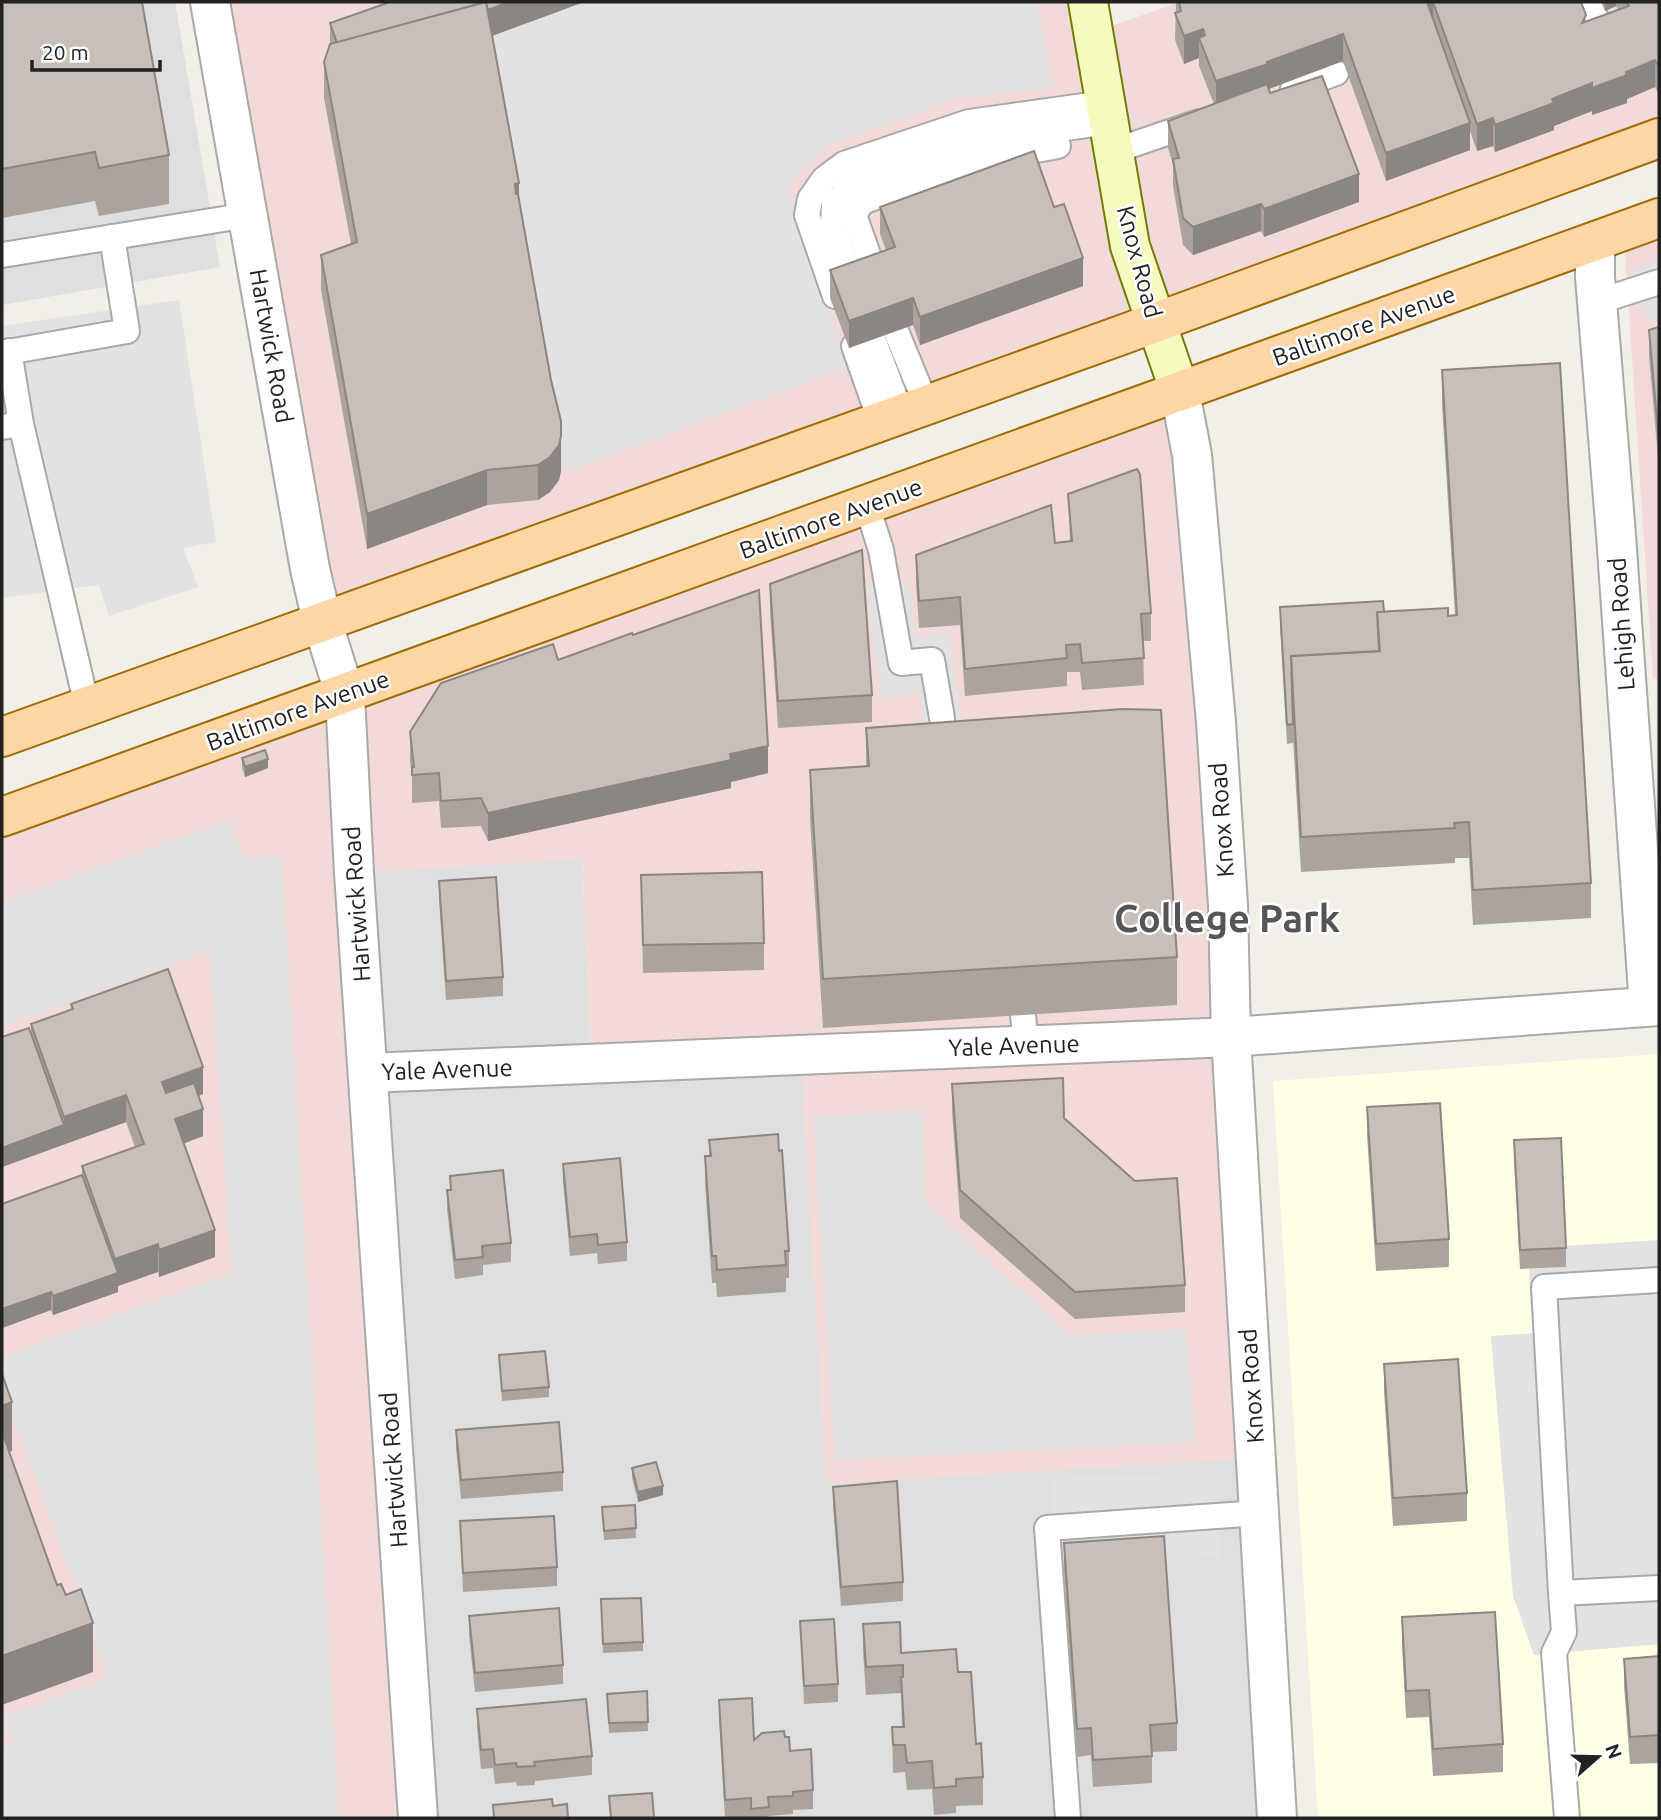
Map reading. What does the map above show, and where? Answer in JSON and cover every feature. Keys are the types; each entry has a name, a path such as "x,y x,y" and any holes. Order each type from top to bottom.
{"main road":[{"path":"2,737 1155,323 1659,138"},
{"name":"Baltimore Avenue","path":"2,817 1659,218"}],"street":[{"name":"Hartwick Road","path":"210,2 310,569 322,621 345,695 354,873 418,1818"},
{"name":"Knox Road","path":"1088,2 1130,246 1180,392 1192,455 1216,722 1228,905 1231,1037 1277,1818"},
{"name":"Lehigh Road","path":"1595,242 1597,302 1654,1006"},
{"name":"Yale Avenue","path":"368,1073 1024,1030 1231,1037 1654,1006"}],"lane":[{"path":"1589,2 1601,30"},
{"path":"1273,96 1336,74"},
{"path":"877,280 854,215 862,202 977,161 1110,129 1222,114"},
{"path":"845,292 807,215 810,199 824,178 844,164 969,122 1110,129"},
{"path":"2,255 248,215"},
{"path":"87,706 12,425 6,352 127,331 112,237"},
{"path":"1597,302 1659,282"},
{"path":"897,331 902,412"},
{"path":"864,343 902,412"},
{"path":"867,506 881,550 901,663 932,660 942,718"},
{"path":"1567,1818 1555,1653 1564,1632 1544,1287 1659,1280"},
{"path":"1068,1818 1047,1528 1259,1513"},
{"path":"1561,1593 1659,1588"}],"shaded area":[{"path":"2,2 175,2 220,267 2,305"},
{"path":"210,2 1088,2 1094,32 1180,2 1659,2 1659,138 322,621"},
{"path":"579,2 1037,2 1053,88 958,98 825,146 787,186 847,367 565,472 485,35"},
{"path":"1659,238 1659,679 1653,679 1625,251"},
{"path":"1659,260 1659,325 1642,309 1630,270"},
{"path":"179,300 216,542 183,548 198,587 109,616 99,585 2,598 2,326"},
{"path":"1180,392 1256,1458 826,1484 801,1055 592,1064 582,859 354,873 418,1818 2,1818 2,818"},
{"path":"908,581 916,637 949,633 963,732 926,737 920,693 882,698 866,587"},
{"path":"229,820 244,859 282,856 339,1818 2,1818 2,1749 14,1743 2,1717 109,1678 2,1387 2,1357 232,1273 210,950 2,1027 2,902"},
{"path":"582,858 592,1064 802,1055 1256,1458 1277,1818 418,1818 354,873"},
{"path":"1659,1054 1659,1818 1318,1818 1273,1081"},
{"path":"924,1110 925,1204 1070,1335 1186,1329 1195,1442 835,1460 813,1117"},
{"path":"1659,1240 1659,1644 1534,1655 1513,1596 1491,1336 1533,1333 1529,1269 1565,1267 1564,1246"},
{"path":"1215,1470 1221,1557 1057,1568 1051,1480"}],"building":[{"path":"2,2 142,2 169,155 99,168 95,152 2,169"},
{"path":"390,2 486,2 337,43 330,23"},
{"path":"486,2 509,2 488,10"},
{"path":"486,2 519,183 515,184 516,194 561,421 559,445 550,457 538,465 487,470 367,514 321,255 357,242 324,62 330,44"},
{"path":"1179,2 1427,2 1470,123 1386,153 1343,34 1267,62 1268,64 1216,81 1199,38 1205,35 1203,29 1184,36 1175,13 1181,11"},
{"path":"1433,2 1581,2 1586,15 1582,23 1629,6 1627,2 1659,2 1659,65 1655,60 1626,72 1627,75 1592,88 1592,83 1552,99 1554,103 1495,125 1493,118 1477,124"},
{"path":"1322,76 1359,174 1264,209 1261,204 1193,227 1183,218 1173,159 1179,158 1168,121 1267,84 1270,93"},
{"path":"1034,151 1054,207 1064,204 1083,258 920,317 913,298 849,321 830,270 895,247 880,207"},
{"path":"1659,327 1659,441 1649,330"},
{"path":"1560,363 1591,883 1473,890 1469,822 1454,823 1455,828 1301,837 1291,656 1380,651 1377,612 1448,608 1448,616 1457,615 1442,370"},
{"path":"1137,469 1140,474 1151,613 1141,614 1144,658 1082,663 1080,644 1066,645 1067,658 965,669 960,597 919,601 916,555 1051,505 1055,543 1072,541 1068,494"},
{"path":"862,550 872,695 778,701 770,584"},
{"path":"759,590 768,746 730,754 731,760 488,813 481,798 441,801 439,773 412,775 414,767 410,732 441,683 553,644 558,660"},
{"path":"1383,601 1384,612 1377,612 1379,651 1291,656 1293,724 1287,725 1280,607"},
{"path":"1123,709 1161,710 1177,957 823,979 810,770 869,766 866,728"},
{"path":"265,750 268,759 245,767 242,758"},
{"path":"762,872 764,943 643,945 641,875"},
{"path":"496,877 503,977 446,981 439,881"},
{"path":"168,969 203,1067 162,1082 166,1093 194,1083 203,1109 175,1119 215,1230 159,1250 158,1244 115,1259 82,1166 144,1144 126,1095 64,1117 31,1024 73,1009 71,1004"},
{"path":"29,1028 64,1125 2,1148 2,1037"},
{"path":"1063,1078 1064,1118 1135,1181 1177,1178 1185,1285 1075,1292 960,1190 952,1084"},
{"path":"1440,1103 1449,1239 1376,1244 1367,1107"},
{"path":"778,1134 779,1151 782,1150 789,1251 785,1251 786,1265 717,1270 716,1256 712,1256 705,1156 711,1156 709,1140"},
{"path":"1561,1138 1566,1248 1520,1250 1514,1140"},
{"path":"620,1158 627,1242 598,1245 597,1234 570,1237 563,1164"},
{"path":"503,1170 511,1243 482,1246 483,1257 455,1260 447,1190 451,1190 450,1176"},
{"path":"82,1175 118,1273 53,1296 51,1292 2,1309 2,1204"},
{"path":"545,1351 549,1387 502,1391 499,1355"},
{"path":"1458,1359 1467,1493 1393,1498 1384,1364"},
{"path":"2,1374 12,1402 2,1406"},
{"path":"559,1422 563,1472 461,1480 456,1430"},
{"path":"2,1432 57,1585 61,1584 66,1595 81,1589 93,1623 2,1656"},
{"path":"656,1462 663,1486 638,1492 632,1468"},
{"path":"897,1481 903,1582 841,1587 833,1487"},
{"path":"635,1505 636,1528 604,1531 602,1507"},
{"path":"554,1516 557,1567 463,1573 460,1521"},
{"path":"1164,1536 1177,1723 1150,1725 1152,1756 1093,1760 1091,1728 1077,1729 1064,1543"},
{"path":"641,1598 643,1642 603,1644 601,1599"},
{"path":"559,1608 563,1665 475,1673 469,1616"},
{"path":"1495,1612 1503,1744 1433,1749 1429,1690 1406,1691 1402,1617"},
{"path":"834,1619 838,1684 804,1686 800,1621"},
{"path":"900,1622 901,1653 956,1649 958,1672 971,1672 976,1744 981,1743 983,1777 956,1779 956,1786 934,1788 932,1761 907,1763 905,1745 893,1745 892,1727 904,1727 901,1677 903,1665 866,1667 863,1624"},
{"path":"1659,1656 1659,1735 1630,1737 1624,1659"},
{"path":"647,1691 648,1722 609,1723 607,1694"},
{"path":"752,1698 754,1740 762,1733 784,1731 785,1737 789,1737 790,1751 811,1749 813,1790 793,1792 793,1796 768,1797 769,1807 751,1809 751,1798 725,1800 719,1700"},
{"path":"586,1699 592,1756 534,1762 535,1766 517,1767 516,1763 495,1765 493,1749 481,1750 477,1709"},
{"path":"652,1793 654,1818 611,1818 609,1796"},
{"path":"552,1799 553,1806 567,1804 568,1818 494,1818 493,1805"}],"district":[{"name":"College Park","path":"1227,919"}]}
